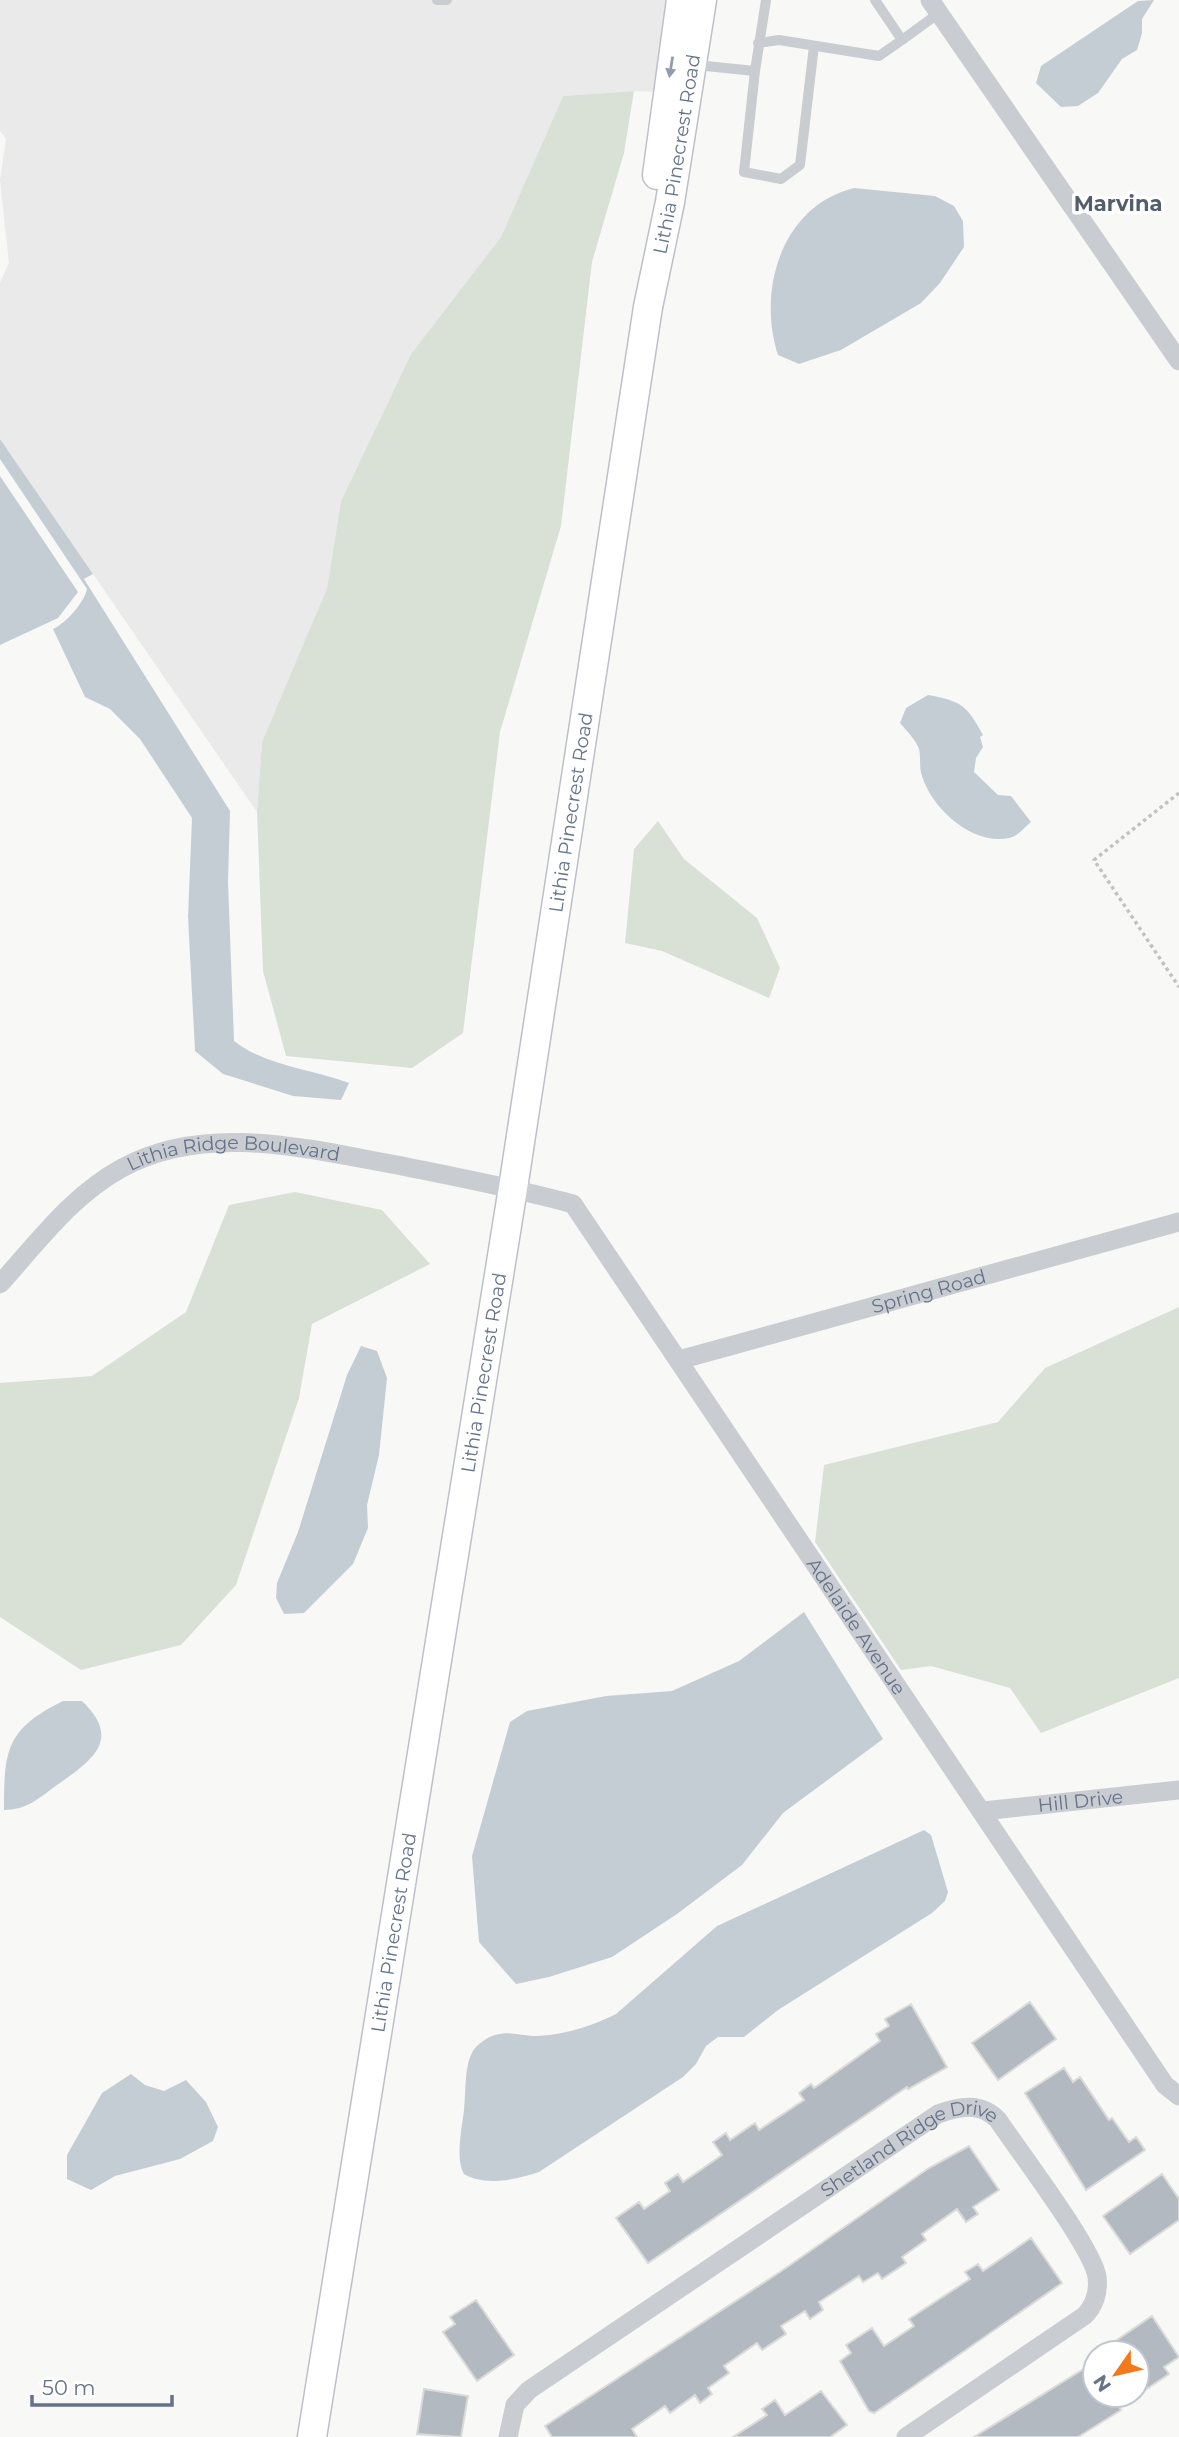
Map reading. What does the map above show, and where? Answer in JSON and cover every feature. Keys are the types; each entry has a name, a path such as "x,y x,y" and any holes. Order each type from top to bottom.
{"main road":[{"name":"Lithia Pinecrest Road","path":"648,307 662,126 681,0"},
{"name":"Lithia Pinecrest Road","path":"312,2437 513,1188 648,307 670,202 702,0"}],"street":[{"path":"934,7 1172,333 1179,360"},
{"name":"Lithia Ridge Boulevard","path":"0,1284 73,1201 123,1168 168,1150 219,1142 290,1145 513,1188"},
{"name":"Adelaide Avenue","path":"513,1188 573,1203 1165,2085 1179,2096"},
{"name":"Spring Road","path":"679,1360 1179,1222"},
{"name":"Hill Drive","path":"983,1811 1179,1790"},
{"name":"Shetland Ridge Drive","path":"508,2437 515,2404 529,2390 938,2114 961,2107 982,2108 998,2120 1086,2252 1097,2277 1095,2302 1084,2316 906,2437"}],"lane":[{"path":"437,0 447,0"},
{"path":"766,0 758,43 744,172 782,179 800,166 814,46"},
{"path":"875,0 902,40"},
{"path":"758,43 779,40 879,56 902,40 934,7"},
{"path":"692,64 755,71"}],"path":[{"path":"1179,793 1094,860 1179,987"}],"shaded area":[{"path":"0,0 671,0 657,92 563,96 501,237 411,354 341,501 327,588 262,742 257,812 0,439 0,283 9,263 0,180 6,139 0,131"},
{"path":"1154,0 1142,19 1142,33 1137,50 1122,59 1098,93 1078,106 1061,107 1036,83 1041,66 1138,1"},
{"path":"634,91 624,153 592,262 561,526 500,732 463,1033 412,1068 286,1056 263,971 257,812 262,742 327,588 341,501 411,354 501,237 563,96"},
{"path":"854,188 935,196 954,206 963,221 964,247 940,283 921,303 841,350 799,364 778,355 772,330 771,304 781,254 792,232 808,213 829,198"},
{"path":"0,439 93,574 84,579 230,811 228,882 234,1041 274,1062 349,1083 341,1100 293,1096 223,1074 195,1051 188,917 192,818 140,739 110,709 85,697 53,629 74,612 87,589 0,459"},
{"path":"0,476 78,592 58,618 0,645"},
{"path":"928,695 956,702 977,725 983,735 980,737 983,747 976,758 974,772 998,795 1011,796 1031,822 1015,836 995,839 968,831 935,801 921,773 919,749 900,723 906,708"},
{"path":"658,821 684,859 757,918 780,968 769,998 662,951 625,943 634,849"},
{"path":"295,1192 382,1210 430,1264 312,1324 299,1398 236,1585 181,1645 81,1670 0,1617 0,1383 92,1376 186,1312 229,1205"},
{"path":"1179,1307 1179,1678 1041,1733 1010,1688 931,1666 901,1670 815,1542 824,1465 998,1422 1045,1368"},
{"path":"361,1346 377,1351 387,1378 379,1455 367,1505 368,1528 353,1564 304,1613 284,1614 276,1598 277,1583 298,1532 347,1375"},
{"path":"804,1612 883,1739 783,1813 742,1865 677,1914 612,1957 549,1977 516,1984 479,1942 472,1856 510,1722 527,1711 606,1696 672,1691 739,1661"},
{"path":"63,1701 82,1701 94,1715 100,1727 98,1749 81,1767 38,1799 26,1806 4,1810 5,1772 12,1744 30,1721"},
{"path":"924,1830 931,1835 948,1892 945,1901 932,1913 778,2010 744,2037 718,2037 706,2046 696,2064 683,2077 539,2172 491,2181 464,2174 460,2151 467,2072 473,2051 483,2041 505,2033 533,2036 576,2030 616,2014 717,1926"},
{"path":"131,2074 145,2085 164,2091 186,2080 206,2102 218,2127 213,2141 180,2159 115,2176 91,2190 67,2179 67,2155 102,2093"}],"building":[{"path":"1030,2002 1056,2039 998,2080 972,2043"},
{"path":"911,2004 947,2067 908,2089 907,2087 648,2263 616,2218 639,2202 644,2209 670,2191 665,2183 678,2174 683,2182 722,2155 713,2142 726,2133 730,2140 755,2123 759,2130 804,2100 799,2093 811,2084 814,2088 880,2041 876,2034 889,2026 885,2019"},
{"path":"1064,2068 1073,2082 1080,2077 1109,2120 1112,2118 1129,2142 1136,2137 1145,2150 1086,2190 1025,2093"},
{"path":"969,2146 999,2190 973,2207 978,2214 966,2222 957,2209 922,2234 926,2240 902,2257 906,2263 882,2279 878,2273 863,2282 859,2276 819,2302 823,2310 810,2319 805,2311 781,2326 786,2334 762,2350 757,2343 724,2366 729,2373 708,2388 712,2394 700,2403 695,2395 670,2413 665,2406 632,2429 637,2437 552,2437 545,2426 780,2272 929,2168"},
{"path":"1162,2174 1179,2199 1179,2220 1130,2254 1103,2216"},
{"path":"1031,2238 1062,2283 874,2413 869,2411 840,2361 851,2353 846,2345 872,2328 884,2346 914,2326 909,2319 970,2279 965,2272 978,2264 983,2271"},
{"path":"476,2300 514,2355 477,2381 443,2332 455,2324 450,2317"},
{"path":"1152,2316 1179,2357 1164,2367 1169,2374 1151,2386 1151,2339 1118,2339"},
{"path":"1081,2371 1081,2409 1121,2410 1078,2437 974,2437"},
{"path":"424,2389 468,2396 461,2437 417,2434"},
{"path":"821,2391 847,2425 830,2437 733,2437 767,2415 762,2409 775,2400 785,2415"}],"district":[{"name":"Marvina","path":"1118,203"}]}
